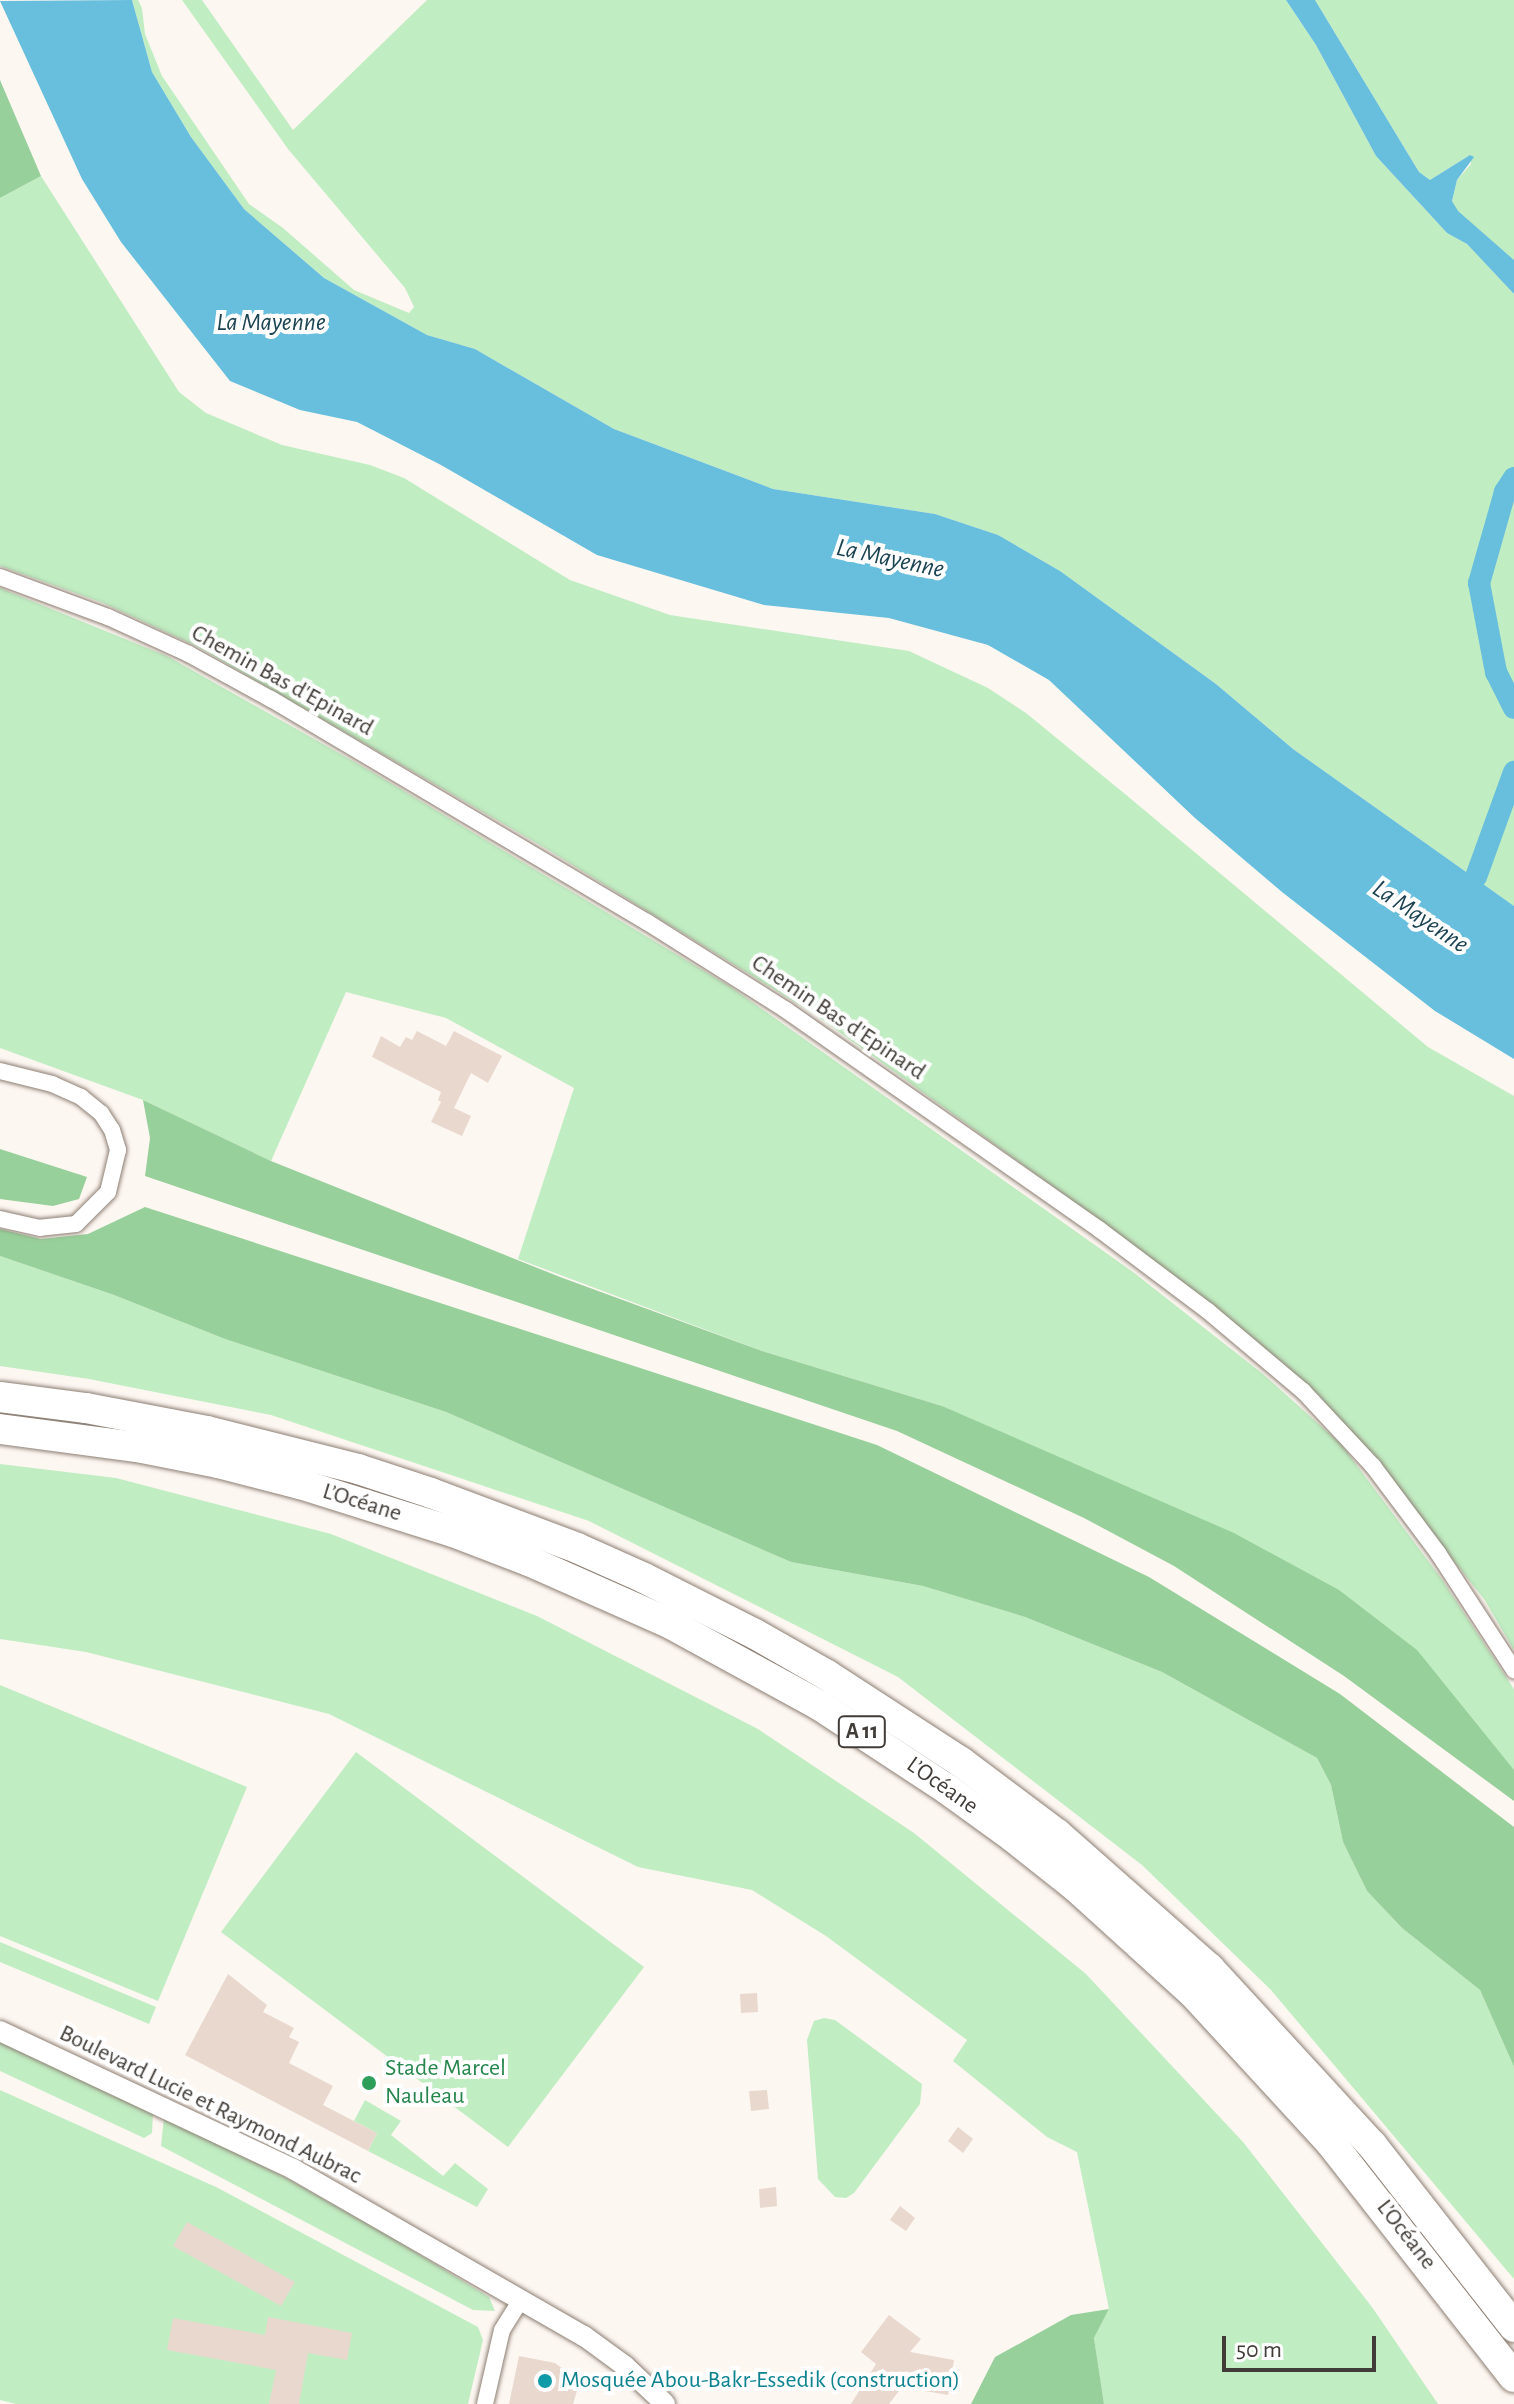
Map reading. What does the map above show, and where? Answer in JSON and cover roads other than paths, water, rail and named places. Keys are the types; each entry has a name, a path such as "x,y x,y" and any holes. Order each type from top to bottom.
{"highway":[{"name":"L’Océane","path":"0,1397 86,1408 207,1431 345,1466 431,1493 539,1533 644,1578 755,1634 827,1675 961,1762 1057,1834 1209,1968 1372,2145 1514,2327"},
{"name":"L’Océane","path":"0,1429 137,1447 218,1463 300,1484 453,1532 542,1566 671,1624 819,1705 911,1764 1013,1837 1076,1887 1193,1993 1331,2143 1514,2377"}],"street":[{"name":"Chemin Bas d'Epinard","path":"0,577 108,617 189,654 271,699 647,922 786,1010 1100,1230 1208,1311 1303,1391 1373,1466 1438,1553 1514,1670"},
{"path":"0,1071 52,1084 81,1097 101,1113 112,1130 118,1150 108,1192 76,1224 40,1228 0,1219"},
{"name":"Boulevard Lucie et Raymond Aubrac","path":"0,2031 293,2169 521,2299 625,2366 665,2404"},
{"path":"485,2404 502,2330 521,2299"}],"water":[{"name":"La Mayenne","path":"132,0 152,72 191,137 244,209 324,278 427,335 475,349 614,429 773,489 935,514 998,535 1060,571 1216,684 1293,749 1514,906 1514,1059 1435,1011 1282,892 1195,818 1049,680 988,645 889,618 764,605 597,555 441,465 357,422 300,410 230,381 121,242 82,179 0,1"},
{"path":"1286,0 1315,0 1419,172 1430,180 1470,155 1474,157 1457,180 1452,201 1458,211 1514,260 1514,294 1467,244 1447,233 1376,156 1316,45"}],"waterway":[{"path":"1514,478 1505,492 1479,583 1496,672 1514,708"},
{"path":"1476,877 1514,772"}],"place":[{"name":"Stade Marcel Nauleau","path":"369,2083"},
{"name":"Mosquée Abou-Bakr-Essedik (construction)","path":"545,2381"}]}
